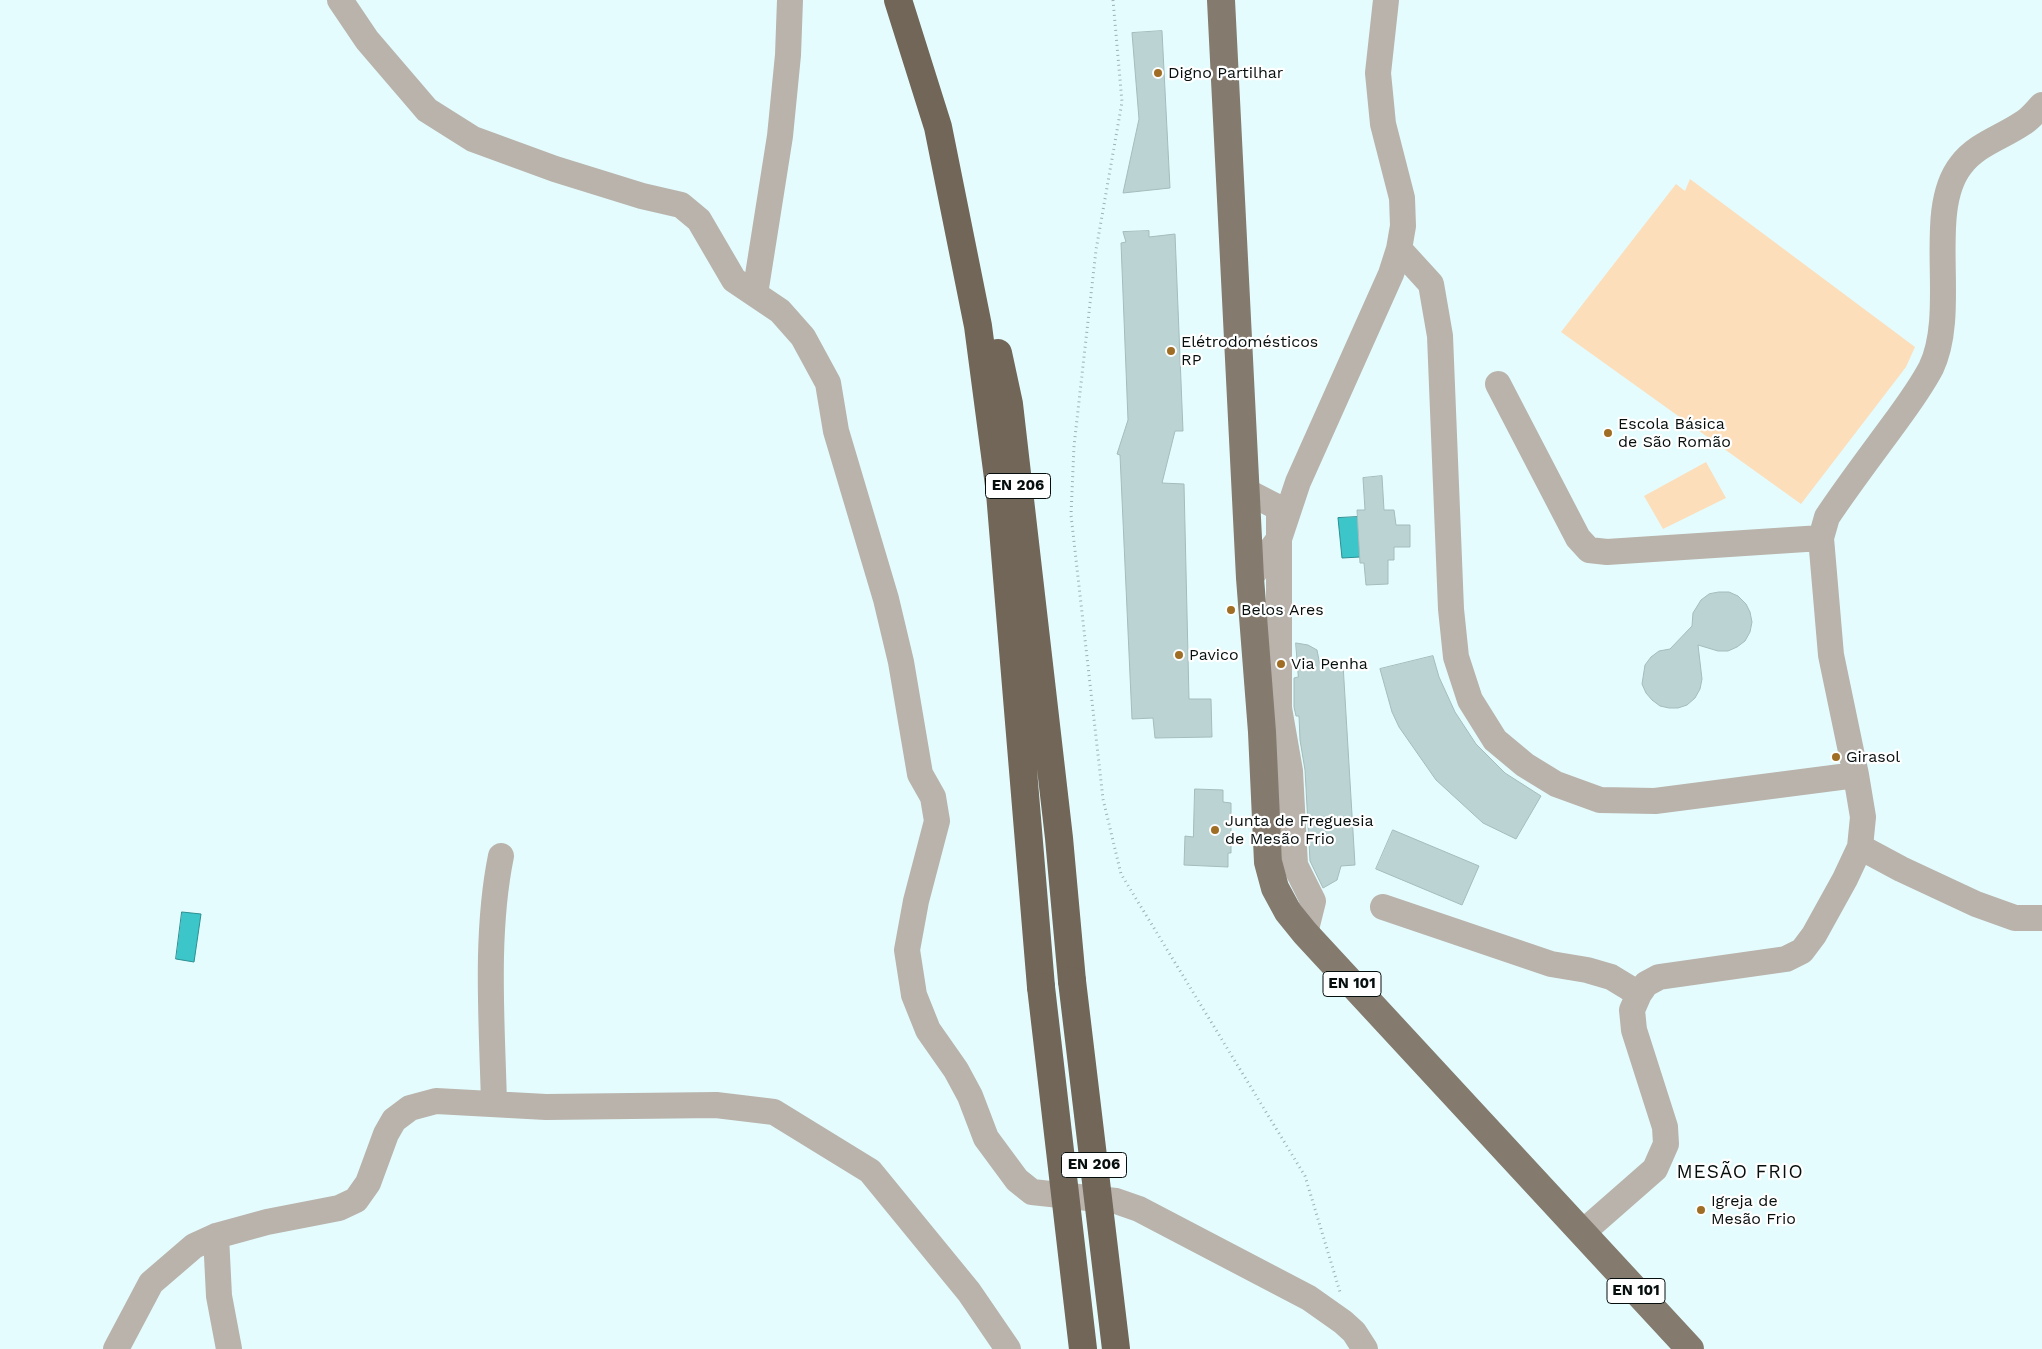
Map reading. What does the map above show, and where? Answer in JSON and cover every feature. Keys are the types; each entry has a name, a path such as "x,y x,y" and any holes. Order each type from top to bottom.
{"highway":[{"name":"EN 206","path":"898,0 938,127 978,326 1000,493 1041,987 1083,1349"},
{"name":"EN 206","path":"913,0 942,100 1009,404 1059,838 1072,982 1116,1349"}],"main road":[{"name":"EN 101","path":"1221,0 1250,578 1268,674 1268,862 1275,888 1288,912 1305,933 1690,1349"}],"street":[{"path":"340,0 367,40 427,110 473,139 555,170 642,196 681,205 699,220 734,280 780,311 803,337 828,383 836,431 888,608 901,662 920,774 933,796 937,821 916,901 908,950 914,995 928,1030 956,1070 970,1096 986,1138 1017,1180 1032,1192 1116,1201 1139,1209 1309,1298 1354,1332 1365,1349"},
{"path":"755,294 780,136 788,55 790,0"},
{"path":"1250,578 1279,539 1298,482 1391,274 1399,249 1403,226 1402,198 1383,124 1378,73 1386,0"},
{"path":"1582,1233 1655,1169 1666,1144 1664,1127 1634,1030 1632,1010 1646,984 1660,977 1786,959 1802,951 1814,935 1860,847 1863,817 1831,655 1822,538 1827,517 1906,407 1931,368 1940,338 1943,309 1944,214 1950,184 1960,166 1978,147 2024,123 2042,105"},
{"path":"1399,249 1431,284 1440,336 1450,609 1456,656 1470,700 1495,740 1525,765 1556,784 1600,800 1655,801 1856,775"},
{"path":"1498,384 1578,538 1589,550 1608,552 1822,538"},
{"path":"1248,522 1279,508 1298,482"},
{"path":"1246,491 1279,508"},
{"path":"1268,674 1279,539 1279,508"},
{"path":"1860,847 1901,869 1976,904 2015,918 2042,918"},
{"path":"494,1103 492,966 495,886 501,856"},
{"path":"1383,907 1551,964 1611,977 1639,994"},
{"path":"116,1349 151,1283 194,1246 216,1236 268,1222 339,1208 356,1200 368,1183 386,1134 394,1120 410,1108 436,1101 546,1107 716,1105 774,1112 870,1172 969,1292 1008,1349"},
{"path":"216,1236 220,1296 229,1349"}],"path":[{"path":"1113,0 1122,102 1096,250 1074,446 1071,515 1103,799 1121,874 1305,1176 1340,1294 1343,1322"}],"shaded area":[{"path":"1690,179 1915,347 1906,367 1801,504 1561,332 1676,184 1685,191"},
{"path":"1706,462 1726,498 1663,529 1644,496"}],"water":[{"path":"1358,517 1360,557 1342,558 1338,518"},
{"path":"182,912 201,914 194,962 176,959"}],"building":[{"path":"1162,31 1170,188 1123,193 1139,119 1132,33"},
{"path":"1149,231 1149,237 1175,234 1183,431 1175,431 1162,483 1184,484 1189,699 1211,699 1212,737 1155,738 1153,718 1132,719 1120,455 1117,454 1128,420 1121,243 1126,242 1123,232"},
{"path":"1382,476 1384,510 1394,510 1396,525 1410,525 1410,547 1394,547 1394,560 1388,560 1388,584 1366,585 1364,563 1360,563 1357,510 1365,510 1363,478"},
{"path":"1729,592 1738,596 1746,604 1752,622 1750,632 1745,641 1728,651 1718,651 1698,645 1702,679 1700,689 1695,698 1687,705 1678,708 1660,706 1646,693 1642,684 1645,665 1659,651 1670,649 1692,626 1693,613 1701,600 1709,594"},
{"path":"1296,643 1308,645 1317,650 1320,665 1343,664 1355,865 1341,866 1337,880 1323,888 1310,861 1305,770 1300,740 1299,716 1296,716 1294,707 1294,678 1298,677"},
{"path":"1433,656 1439,677 1455,712 1476,744 1505,773 1541,796 1516,839 1483,823 1436,780 1399,727 1392,712 1380,669"},
{"name":"Junta de Freguesia de Mesão Frio","path":"1195,789 1223,790 1223,802 1231,803 1231,853 1228,853 1228,867 1184,865 1185,836 1193,837"},
{"path":"1393,830 1479,866 1462,905 1376,869"}],"place":[{"name":"Digno Partilhar","path":"1158,73"},
{"name":"Elétrodomésticos RP","path":"1171,351"},
{"name":"Escola Básica de São Romão","path":"1608,433"},
{"name":"Belos Ares","path":"1231,610"},
{"name":"Pavico","path":"1179,655"},
{"name":"Via Penha","path":"1281,664"},
{"name":"Girasol","path":"1836,757"},
{"name":"Junta de Freguesia de Mesão Frio","path":"1215,830"},
{"name":"Igreja de Mesão Frio","path":"1701,1210"}],"district":[{"name":"MESÃO FRIO","path":"1740,1172"}]}
